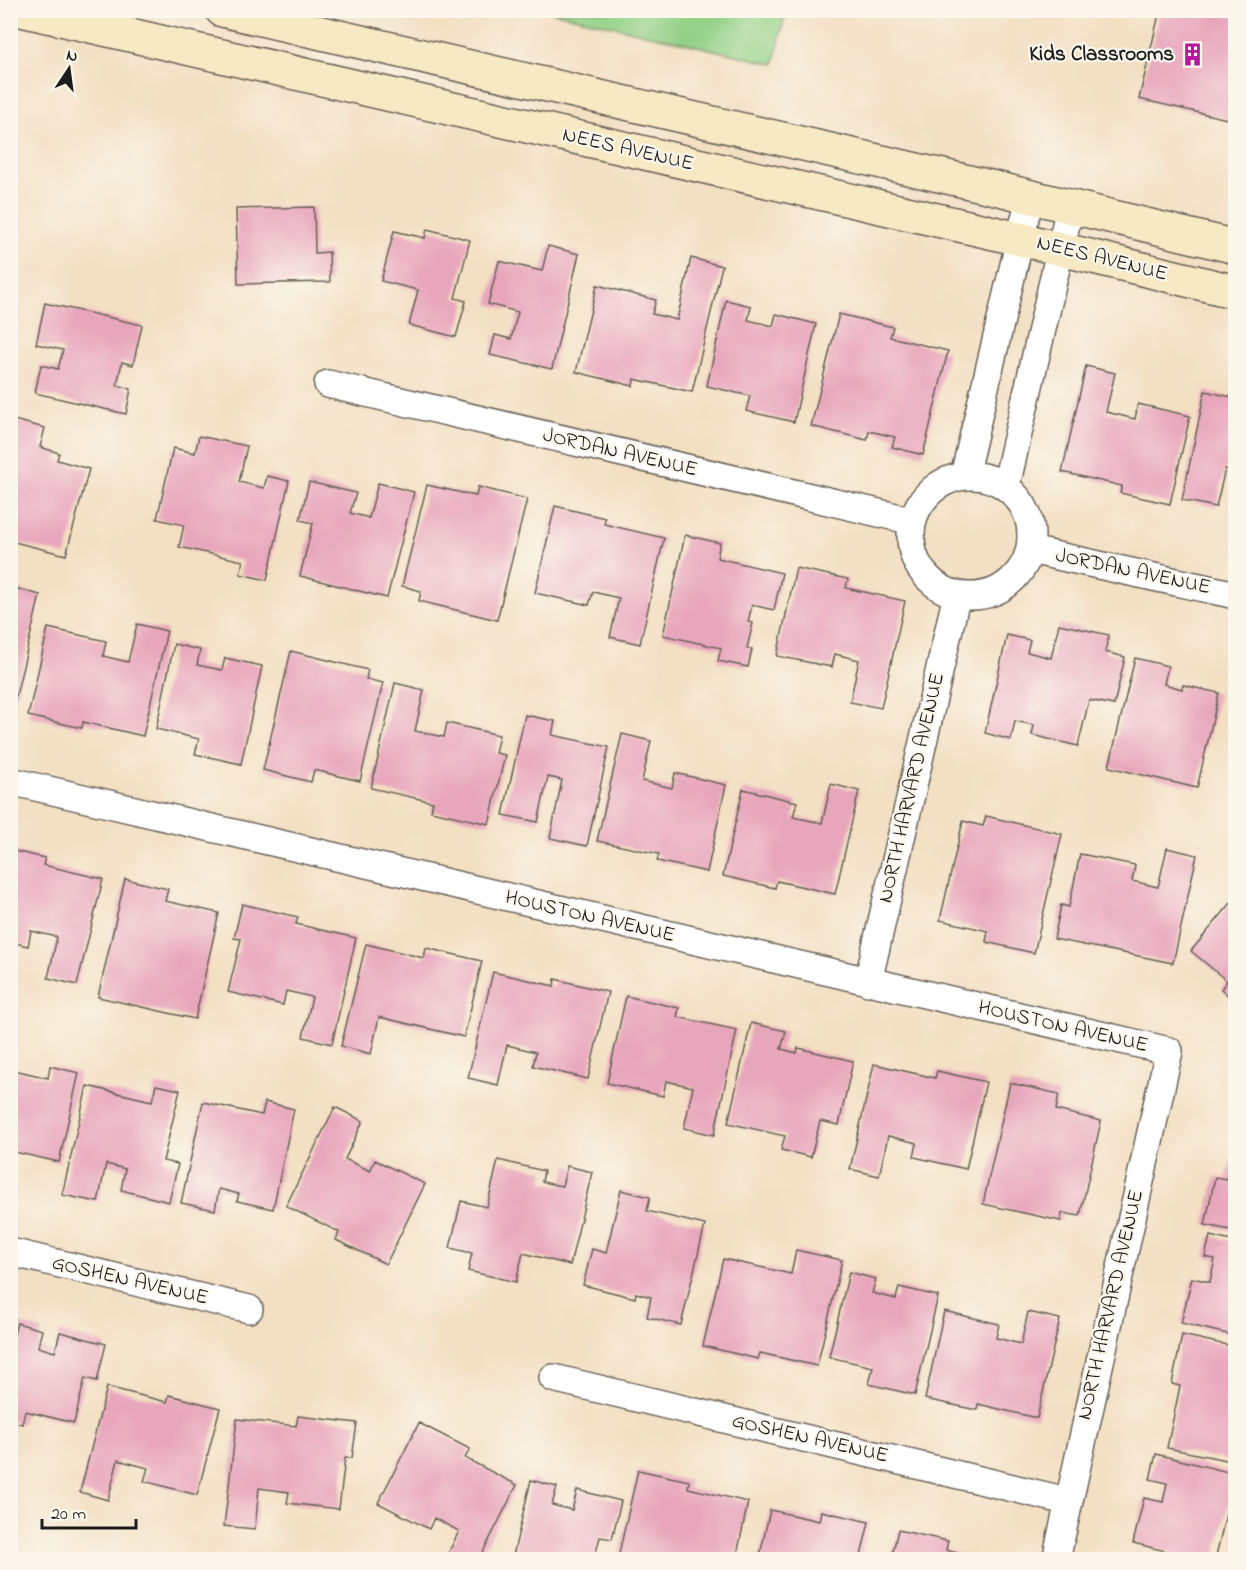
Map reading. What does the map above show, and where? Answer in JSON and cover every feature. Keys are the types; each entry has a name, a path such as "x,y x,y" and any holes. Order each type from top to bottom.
{"main road":[{"name":"NEES AVENUE","path":"21,10 1020,239 1236,292"},
{"name":"NEES AVENUE","path":"222,10 1030,197 1236,247"}],"street":[{"path":"964,476 1030,197"},
{"path":"1006,486 1070,207"},
{"name":"JORDAN AVENUE","path":"328,384 913,521"},
{"path":"964,476 993,479 1006,486 1019,498 1028,514 1032,532 1030,550 1020,571 1003,588 980,595 957,594 942,589 920,567 911,537 913,521 920,505 932,490 946,481 964,476"},
{"name":"JORDAN AVENUE","path":"1030,550 1236,594"},
{"name":"NORTH HARVARD AVENUE","path":"868,982 957,594"},
{"name":"HOUSTON AVENUE","path":"10,781 1169,1051"},
{"name":"NORTH HARVARD AVENUE","path":"1056,1560 1067,1501 1169,1051"},
{"name":"GOSHEN AVENUE","path":"10,1252 249,1309"},
{"name":"GOSHEN AVENUE","path":"553,1378 1067,1501"}],"green space":[{"path":"548,11 786,11 774,64"}],"building":[{"name":"Kids Classrooms","path":"1160,10 1236,10 1236,121 1139,99"},
{"path":"314,207 315,253 329,252 330,282 238,284 236,209"},
{"path":"427,229 470,240 455,298 466,301 456,337 409,325 418,290 381,281 394,231 425,238"},
{"path":"548,246 579,254 552,369 490,355 495,335 511,339 518,312 488,304 499,261 542,271"},
{"path":"691,258 722,266 692,392 634,379 633,386 576,372 597,285 656,300 652,314 677,320"},
{"path":"726,300 751,306 748,320 773,326 776,314 816,324 794,422 746,411 750,396 707,386"},
{"path":"45,303 142,325 133,365 122,362 117,385 131,389 126,414 35,393 41,365 58,369 63,350 36,344"},
{"path":"839,314 893,327 890,337 948,351 923,455 892,447 895,437 869,431 867,440 811,426"},
{"path":"1086,366 1115,373 1106,412 1135,419 1138,404 1190,416 1170,504 1120,493 1122,486 1062,472"},
{"path":"1205,391 1236,398 1236,471 1225,469 1216,507 1182,500"},
{"path":"10,419 45,428 40,447 59,453 57,460 89,469 66,555 10,541"},
{"path":"199,436 247,446 239,482 264,488 267,476 289,481 267,580 240,574 243,561 179,547 184,525 157,519 173,448 195,453"},
{"path":"309,482 356,493 350,513 369,518 378,483 414,492 387,598 300,576 313,523 300,520"},
{"path":"427,485 476,496 478,487 527,499 497,620 419,601 421,591 402,586"},
{"path":"555,506 605,518 604,524 664,538 640,644 610,637 619,598 593,592 589,605 535,593"},
{"path":"685,535 720,543 717,558 782,573 774,610 752,605 748,622 753,623 747,648 752,649 748,667 718,661 721,648 663,635"},
{"path":"796,568 848,579 846,588 905,601 881,708 850,702 859,660 835,654 832,667 777,656"},
{"path":"10,587 40,595 11,717 10,716"},
{"path":"137,624 167,631 143,736 83,722 82,728 28,716 48,628 106,641 103,656 128,662"},
{"path":"1059,624 1109,635 1105,652 1125,657 1114,705 1089,700 1078,746 1032,735 1034,725 1015,721 1011,740 985,733 1007,635 1030,640 1027,652 1051,658"},
{"path":"174,644 200,650 197,665 222,670 225,658 262,666 241,764 195,754 199,739 156,729"},
{"path":"291,651 368,670 366,679 383,683 360,781 314,770 311,782 263,770"},
{"path":"1135,658 1168,666 1164,684 1182,689 1183,685 1219,693 1197,788 1109,767"},
{"path":"395,683 424,690 415,731 444,737 447,723 499,735 495,753 505,755 489,824 431,811 433,802 371,788"},
{"path":"525,715 555,721 552,735 609,747 587,846 550,838 562,780 548,777 538,822 503,815"},
{"path":"622,734 651,741 642,781 672,788 675,773 726,785 707,872 657,861 659,854 597,841"},
{"path":"831,784 859,791 835,894 777,881 775,888 723,876 743,789 797,802 793,817 822,823"},
{"path":"986,816 1062,834 1034,953 986,942 988,931 940,920 963,821 983,826"},
{"path":"1167,848 1197,855 1173,963 1054,939 1061,905 1069,907 1080,854 1135,865 1132,881 1158,887"},
{"path":"10,850 45,858 43,865 103,879 77,985 48,978 57,937 31,931 28,946 10,942"},
{"path":"125,879 168,889 165,901 219,913 195,1019 98,997"},
{"path":"1236,897 1236,1002 1221,989 1227,981 1191,951"},
{"path":"242,904 298,917 296,924 356,938 332,1044 303,1037 312,997 286,991 283,1005 228,992 241,939 234,938"},
{"path":"366,944 424,958 426,948 482,961 464,1037 379,1017 371,1054 341,1046"},
{"path":"493,972 554,986 555,979 608,992 588,1079 533,1066 536,1052 507,1045 498,1085 468,1078"},
{"path":"626,996 679,1008 677,1017 737,1030 714,1135 684,1128 693,1087 666,1081 663,1096 607,1083"},
{"path":"751,1023 786,1031 781,1049 797,1053 798,1048 853,1061 839,1125 820,1121 811,1157 781,1150 785,1136 728,1123"},
{"path":"874,1064 935,1078 937,1071 986,1082 966,1169 914,1157 917,1143 888,1136 879,1176 850,1169"},
{"path":"50,1066 79,1073 59,1162 10,1151 10,1069 48,1078"},
{"path":"1010,1083 1059,1094 1056,1110 1101,1121 1080,1216 1062,1213 1061,1221 983,1204"},
{"path":"156,1085 180,1090 163,1161 178,1164 169,1202 121,1190 125,1169 106,1164 98,1202 62,1195 87,1086 152,1101"},
{"path":"203,1102 262,1115 265,1102 294,1109 273,1209 237,1201 239,1194 219,1189 215,1210 181,1203"},
{"path":"335,1107 363,1121 345,1159 370,1171 375,1160 425,1184 386,1264 336,1240 339,1232 286,1206"},
{"path":"1236,1142 1236,1231 1205,1225 1215,1177 1226,1179"},
{"path":"498,1160 544,1171 542,1182 562,1186 567,1166 592,1172 570,1265 523,1253 516,1282 468,1271 472,1253 450,1248 461,1201 487,1207"},
{"path":"621,1190 650,1197 647,1211 705,1225 681,1325 647,1317 651,1297 636,1293 635,1298 583,1285 592,1249 606,1253"},
{"path":"1210,1236 1236,1242 1236,1336 1181,1323 1192,1278 1210,1282 1215,1259 1205,1257"},
{"path":"796,1250 842,1260 817,1366 760,1353 758,1359 703,1346 723,1259 791,1274"},
{"path":"849,1272 876,1279 872,1293 896,1299 899,1287 938,1296 915,1395 869,1384 873,1367 829,1357"},
{"path":"944,1311 999,1324 996,1338 1021,1344 1028,1312 1060,1319 1037,1418 978,1404 977,1410 925,1399"},
{"path":"17,1323 42,1330 38,1347 55,1352 60,1332 106,1344 97,1381 85,1378 74,1423 25,1411 22,1424 10,1421 10,1348"},
{"path":"1182,1335 1236,1347 1236,1462 1167,1448 1180,1386 1172,1384"},
{"path":"107,1387 167,1402 169,1395 220,1408 197,1495 144,1481 148,1468 118,1460 108,1500 80,1492"},
{"path":"298,1416 357,1423 352,1458 345,1458 339,1509 287,1503 289,1492 259,1488 255,1529 224,1526 237,1419 296,1426"},
{"path":"419,1423 470,1449 465,1458 517,1485 479,1560 445,1560 459,1531 434,1518 429,1529 378,1503"},
{"path":"1156,1454 1236,1474 1236,1504 1229,1502 1215,1560 1202,1560 1133,1543 1144,1498 1163,1502 1167,1483 1150,1479"},
{"path":"638,1470 689,1481 688,1488 748,1502 736,1560 618,1558"},
{"path":"531,1480 557,1487 552,1505 572,1510 577,1490 621,1501 612,1539 600,1537 594,1560 512,1560"},
{"path":"770,1510 819,1521 821,1511 869,1522 860,1560 759,1560"},
{"path":"898,1530 948,1541 946,1550 982,1560 891,1560"}],"place":[{"name":"Kids Classrooms","path":"1192,55"}]}
